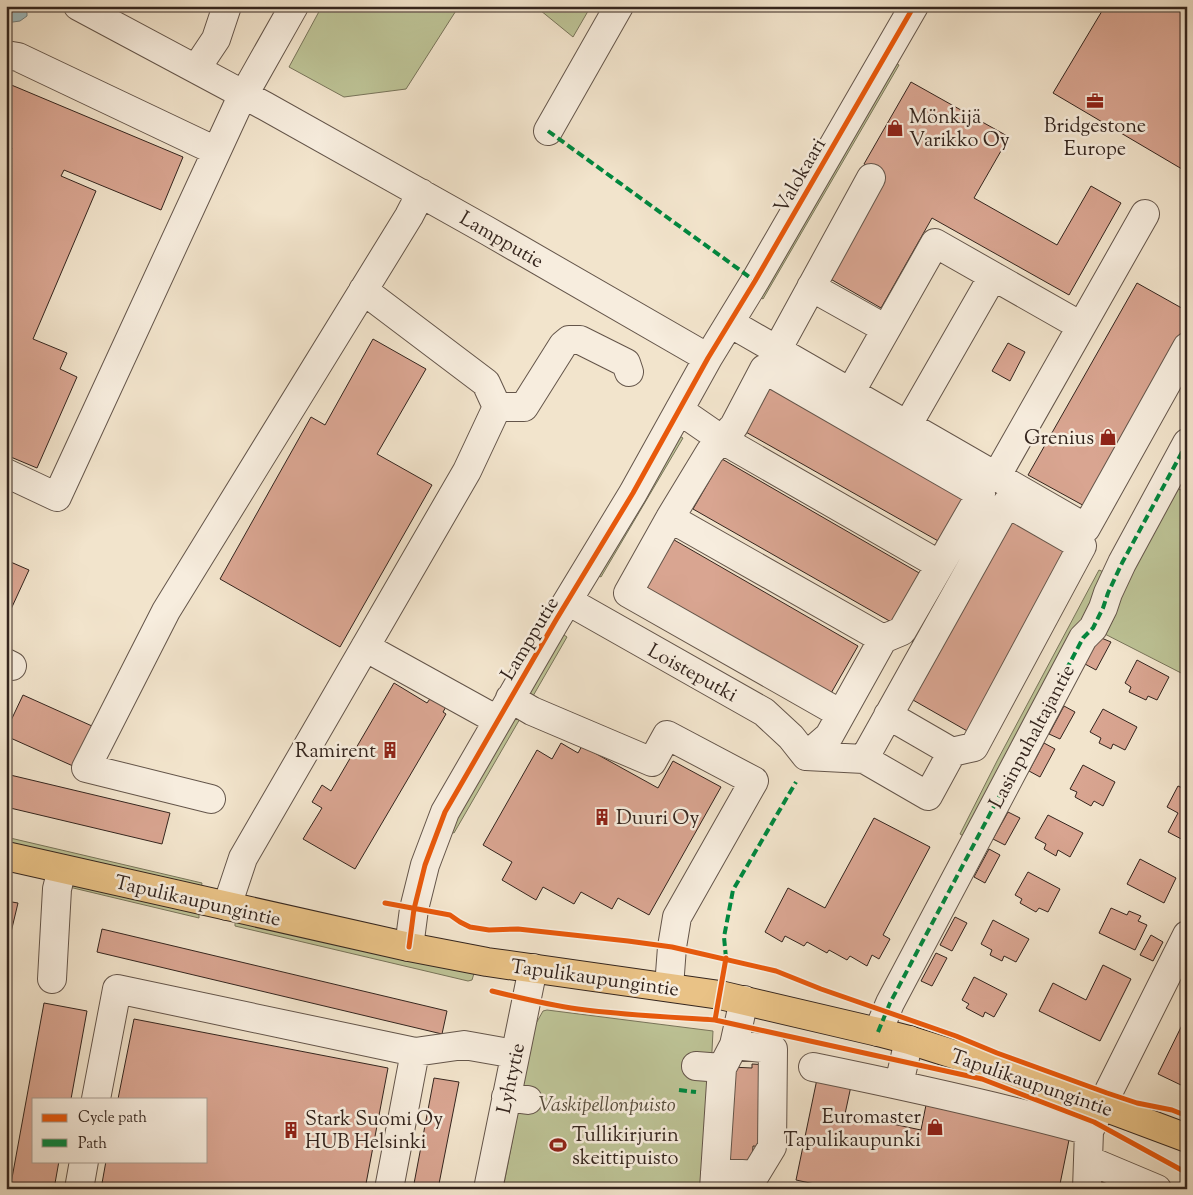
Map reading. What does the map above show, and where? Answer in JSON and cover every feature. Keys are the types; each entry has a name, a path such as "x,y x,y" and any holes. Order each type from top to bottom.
{"main road":[{"name":"Tapulikaupungintie","path":"6,856 409,947 487,962 668,987 744,1000 878,1032 1016,1074 1183,1138"}],"street":[{"name":"Lampputie","path":"78,6 243,94 421,193 708,358 634,493 504,709 445,812 423,873 414,909 409,947"},
{"path":"196,69 216,39 227,6"},
{"path":"6,473 57,497 243,94 294,6"},
{"path":"548,131 619,6"},
{"name":"Valokaari","path":"708,358 914,6"},
{"path":"6,55 18,57 216,152"},
{"path":"777,350 871,178"},
{"path":"211,799 86,768 166,611 409,216 421,193"},
{"path":"996,476 1145,214"},
{"path":"850,393 936,243 1081,326"},
{"path":"907,426 993,276"},
{"path":"811,288 886,330"},
{"path":"227,906 243,858 467,471 497,407 486,383 363,290"},
{"path":"730,323 1086,528 1187,347"},
{"path":"497,407 524,407 563,345 570,340 580,340 626,363 629,372"},
{"path":"806,756 829,736 842,714 883,639 902,631 981,494 764,370 734,426 710,452 628,593 842,714"},
{"path":"679,410 721,439 940,565"},
{"name":"Lasinpuhaltajantie","path":"878,1032 890,1003 1069,664 1083,638 1093,628 1112,560 1187,444"},
{"path":"864,759 888,715 1007,503 1082,546 974,747 952,752 888,715"},
{"path":"670,518 883,639"},
{"name":"Loisteputki","path":"568,602 764,712 790,736 806,756"},
{"path":"365,647 504,709 532,711 652,762 667,735 754,781 677,917 668,987"},
{"path":"806,756 864,759 928,796 952,752"},
{"path":"52,979 57,889 62,869"},
{"path":"1087,1189 1089,1131 1187,935"},
{"name":"Lyhtytie","path":"488,1189 517,1098 515,1054 533,968"},
{"path":"96,1098 117,989 415,1052 464,1045 515,1054"},
{"path":"718,1060 773,1049 772,1146 755,1175 709,1183 718,1060 744,1000"},
{"path":"899,1084 908,1040"},
{"path":"389,1189 415,1052"},
{"path":"813,1067 899,1084 1089,1131"},
{"path":"1088,1160 1157,1189"},
{"path":"79,1189 84,1162"}],"green space":[{"path":"322,6 459,6 406,89 344,97 289,67"},
{"path":"535,6 591,6 573,37"},
{"path":"892,61 899,65 763,299 756,295"},
{"path":"676,434 683,438 601,577 595,574"},
{"path":"1171,485 1187,493 1187,676 1097,630"},
{"path":"1099,570 1106,573 967,838 960,834"},
{"path":"561,633 567,637 533,696 527,691"},
{"path":"515,713 521,717 454,833 449,831"},
{"path":"6,837 202,883 201,889 6,844"},
{"path":"72,881 199,910 199,918 69,887"},
{"path":"235,919 475,970 472,980 468,981 235,926"},
{"name":"Vaskipellonpuisto","path":"543,1011 713,1031 705,1189 503,1189 534,1027"}],"water":[{"path":"6,6 23,8 27,16 20,21 6,23"}],"building":[{"path":"1105,6 1187,6 1187,172 1053,93"},
{"path":"911,82 1009,137 974,198 1057,245 1091,186 1121,203 1069,295 932,218 881,308 827,277 885,176 864,164"},
{"path":"9,84 183,157 161,210 64,170 61,176 96,191 33,339 67,353 60,369 77,377 37,468 6,455 6,154 9,155 12,148 6,146 6,91"},
{"path":"1137,283 1187,311 1187,334 1088,508 1028,475"},
{"path":"373,339 426,369 377,454 432,485 340,647 220,579 311,417 325,425"},
{"path":"1008,343 1025,352 1010,381 992,371"},
{"path":"771,384 967,495 940,542 744,431"},
{"path":"722,459 921,574 893,623 693,509"},
{"path":"1015,515 1072,546 969,732 913,700"},
{"path":"669,537 858,646 830,695 641,586"},
{"path":"6,560 29,570 6,620"},
{"path":"1099,637 1111,642 1096,670 1085,664"},
{"path":"1137,660 1169,677 1157,700 1148,696 1146,700 1129,692 1131,687 1125,683"},
{"name":"Ramirent","path":"394,683 427,703 432,696 447,705 443,712 446,714 355,869 303,839 322,808 312,802 322,785 331,791"},
{"path":"23,695 92,726 73,766 6,736 6,731"},
{"path":"1064,706 1075,712 1060,739 1049,734"},
{"path":"1103,709 1137,727 1125,750 1113,744 1111,749 1099,743 1101,738 1090,732"},
{"name":"Duuri Oy","path":"561,743 578,753 582,746 658,788 673,761 721,787 649,915 618,898 612,909 581,892 574,904 543,887 536,900 502,880 512,862 483,845 537,750 552,759"},
{"path":"1044,743 1055,749 1040,777 1029,771"},
{"path":"1083,765 1115,782 1103,806 1094,801 1091,806 1075,797 1077,792 1070,789"},
{"path":"6,774 170,813 162,844 6,807"},
{"path":"1178,786 1187,790 1187,842 1168,832 1178,813 1167,807"},
{"path":"1008,812 1020,818 1005,845 993,839"},
{"path":"1048,815 1083,833 1070,857 1058,850 1056,856 1044,849 1046,844 1035,838"},
{"path":"874,818 930,847 883,935 890,939 879,959 872,955 867,966 850,956 847,960 829,950 827,953 807,942 804,946 785,936 782,942 765,932 788,888 825,908"},
{"path":"989,849 1000,855 985,883 974,877"},
{"path":"1140,859 1176,878 1164,903 1127,884"},
{"path":"1028,872 1060,889 1048,912 1039,908 1036,912 1020,903 1022,899 1015,895"},
{"path":"6,901 18,903 7,949 6,949"},
{"path":"1111,908 1127,915 1129,911 1141,916 1138,921 1147,925 1135,950 1099,933"},
{"path":"955,917 967,923 952,951 940,945"},
{"path":"993,920 1029,939 1016,962 1004,956 1002,961 990,955 992,950 981,944"},
{"path":"102,929 447,1011 442,1034 97,952"},
{"path":"1151,935 1163,942 1153,961 1140,955"},
{"path":"936,953 947,958 932,986 921,981"},
{"path":"1103,965 1131,979 1100,1041 1039,1011 1053,983 1086,1000"},
{"path":"974,977 1007,994 994,1017 985,1012 983,1017 966,1008 969,1004 962,1000"},
{"path":"44,1003 87,1011 71,1098 32,1098 32,1162 59,1162 54,1189 10,1189"},
{"path":"1187,1015 1187,1078 1183,1086 1158,1074"},
{"name":"Stark Suomi Oy HUB Helsinki","path":"134,1019 388,1068 365,1189 101,1189 106,1162 208,1162 208,1098 118,1098"},
{"path":"752,1064 768,1065 766,1147 753,1146 752,1165 722,1163 731,1067 752,1068"},
{"path":"434,1078 459,1082 438,1189 413,1189"},
{"path":"817,1079 851,1086 845,1114 921,1130 926,1105 1070,1135 1059,1189 1003,1189 991,1186 991,1189 838,1189 796,1180"}],"marked path":[{"path":"548,131 755,281"},
{"path":"878,1032 890,1003 1083,638 1093,628 1122,563 1187,443"},
{"path":"726,958 724,937 733,890 796,782"},
{"path":"679,1090 696,1092"}],"cycle path":[{"path":"409,947 414,909 425,865 445,812 556,620 633,493 708,358 755,281 914,6"},
{"path":"385,903 450,915 470,927 489,930 518,929 672,947 776,971 1107,1093 1137,1103 1172,1110 1187,1116"},
{"path":"715,1020 726,958"},
{"path":"492,991 578,1009 715,1020 982,1079 1094,1122 1187,1173"}],"place":[{"name":"Bridgestone Europe","path":"1095,101"},
{"name":"Mönkijä Varikko Oy","path":"895,128"},
{"name":"Grenius","path":"1108,437"},
{"name":"Ramirent","path":"390,750"},
{"name":"Duuri Oy","path":"602,817"},
{"name":"Euromaster Tapulikaupunki","path":"935,1127"},
{"name":"Stark Suomi Oy HUB Helsinki","path":"291,1130"},
{"name":"Tullikirjurin skeittipuisto","path":"558,1145"}]}
